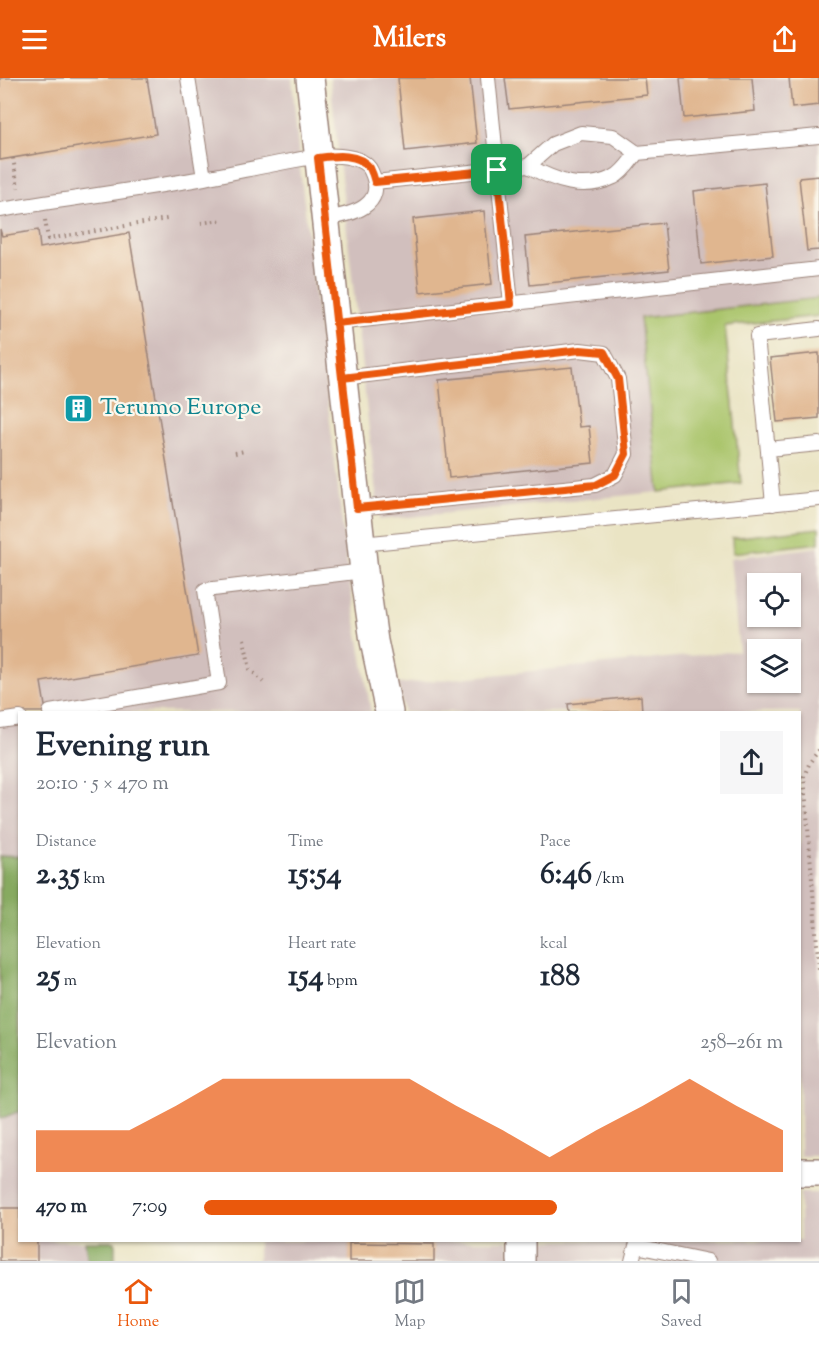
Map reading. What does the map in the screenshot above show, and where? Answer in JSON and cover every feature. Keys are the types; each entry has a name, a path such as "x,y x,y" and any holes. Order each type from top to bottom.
{"street":[{"path":"310,78 364,571 388,711"},
{"path":"801,1172 819,1172"}],"lane":[{"path":"188,78 204,178"},
{"path":"488,78 511,304"},
{"path":"375,182 528,166 553,144 581,133 613,136 637,153 819,136"},
{"path":"528,166 555,181 588,185 616,177 637,153"},
{"path":"0,210 318,158 338,156 357,158 370,168 375,182 373,197 364,208 344,216 324,219"},
{"path":"336,323 819,269"},
{"path":"773,504 757,336 819,329"},
{"path":"342,378 580,350 604,352 618,379 626,454 615,475 596,485 357,508"},
{"path":"768,449 819,444"},
{"path":"361,543 819,499"},
{"path":"56,711 219,683 205,590 364,571"},
{"path":"0,721 18,718"},
{"path":"632,1261 636,1246 708,1261"}],"path":[{"path":"12,158 18,188"},
{"path":"44,214 48,238 167,219"},
{"path":"201,223 221,220"},
{"path":"235,453 245,450"},
{"path":"244,639 250,669 263,682"},
{"path":"819,750 804,776 819,970"}],"shaded area":[{"path":"0,78 292,78 299,160 348,573 371,711 18,711 18,1242 85,1242 88,1261 0,1261"},
{"path":"330,78 819,78 819,298 641,318 659,492 379,520"},
{"path":"819,547 819,1156 801,1156 801,711 404,711 398,684 739,651 730,558"},
{"path":"801,1193 819,1193 819,1261 521,1261 521,1242 801,1242"},
{"path":"258,1242 510,1242 510,1261 258,1261"}],"green space":[{"path":"819,298 819,316 725,326 741,483 659,492 640,318"},
{"path":"819,528 819,543 733,553 732,538"},
{"path":"0,856 18,857 18,1112 0,1119"},
{"path":"85,1242 115,1242 115,1261 88,1261"}],"building":[{"path":"0,78 147,78 156,134 0,160"},
{"path":"398,78 470,78 477,143 405,151"},
{"path":"505,78 645,78 647,95 509,109"},
{"path":"680,78 752,78 755,111 684,118"},
{"path":"789,78 819,78 819,105 792,108"},
{"path":"819,176 819,250 807,251 799,178"},
{"path":"765,183 773,256 701,264 694,191"},
{"path":"484,211 492,284 420,292 413,219"},
{"path":"664,223 669,270 530,285 525,237"},
{"name":"Terumo Europe","path":"0,229 2,236 38,230 40,248 129,233 198,656 41,682 46,711 18,711 0,720"},
{"path":"819,353 819,418 777,422 770,358"},
{"path":"572,367 579,427 589,426 593,463 449,478 439,380"},
{"path":"641,696 642,711 569,711 568,704"},
{"path":"0,1208 18,1208 18,1242 37,1242 37,1261 0,1261"},
{"path":"349,1243 434,1244 434,1261 349,1261"}],"place":[{"name":"Terumo Europe","path":"79,408"}],"route":[{"path":"497,170 375,182 370,168 357,158 338,156 318,158 330,271 350,443 357,508 596,485 615,475 626,454 618,379 604,352 580,350 363,375 342,378 336,323 511,304 497,170"}]}
